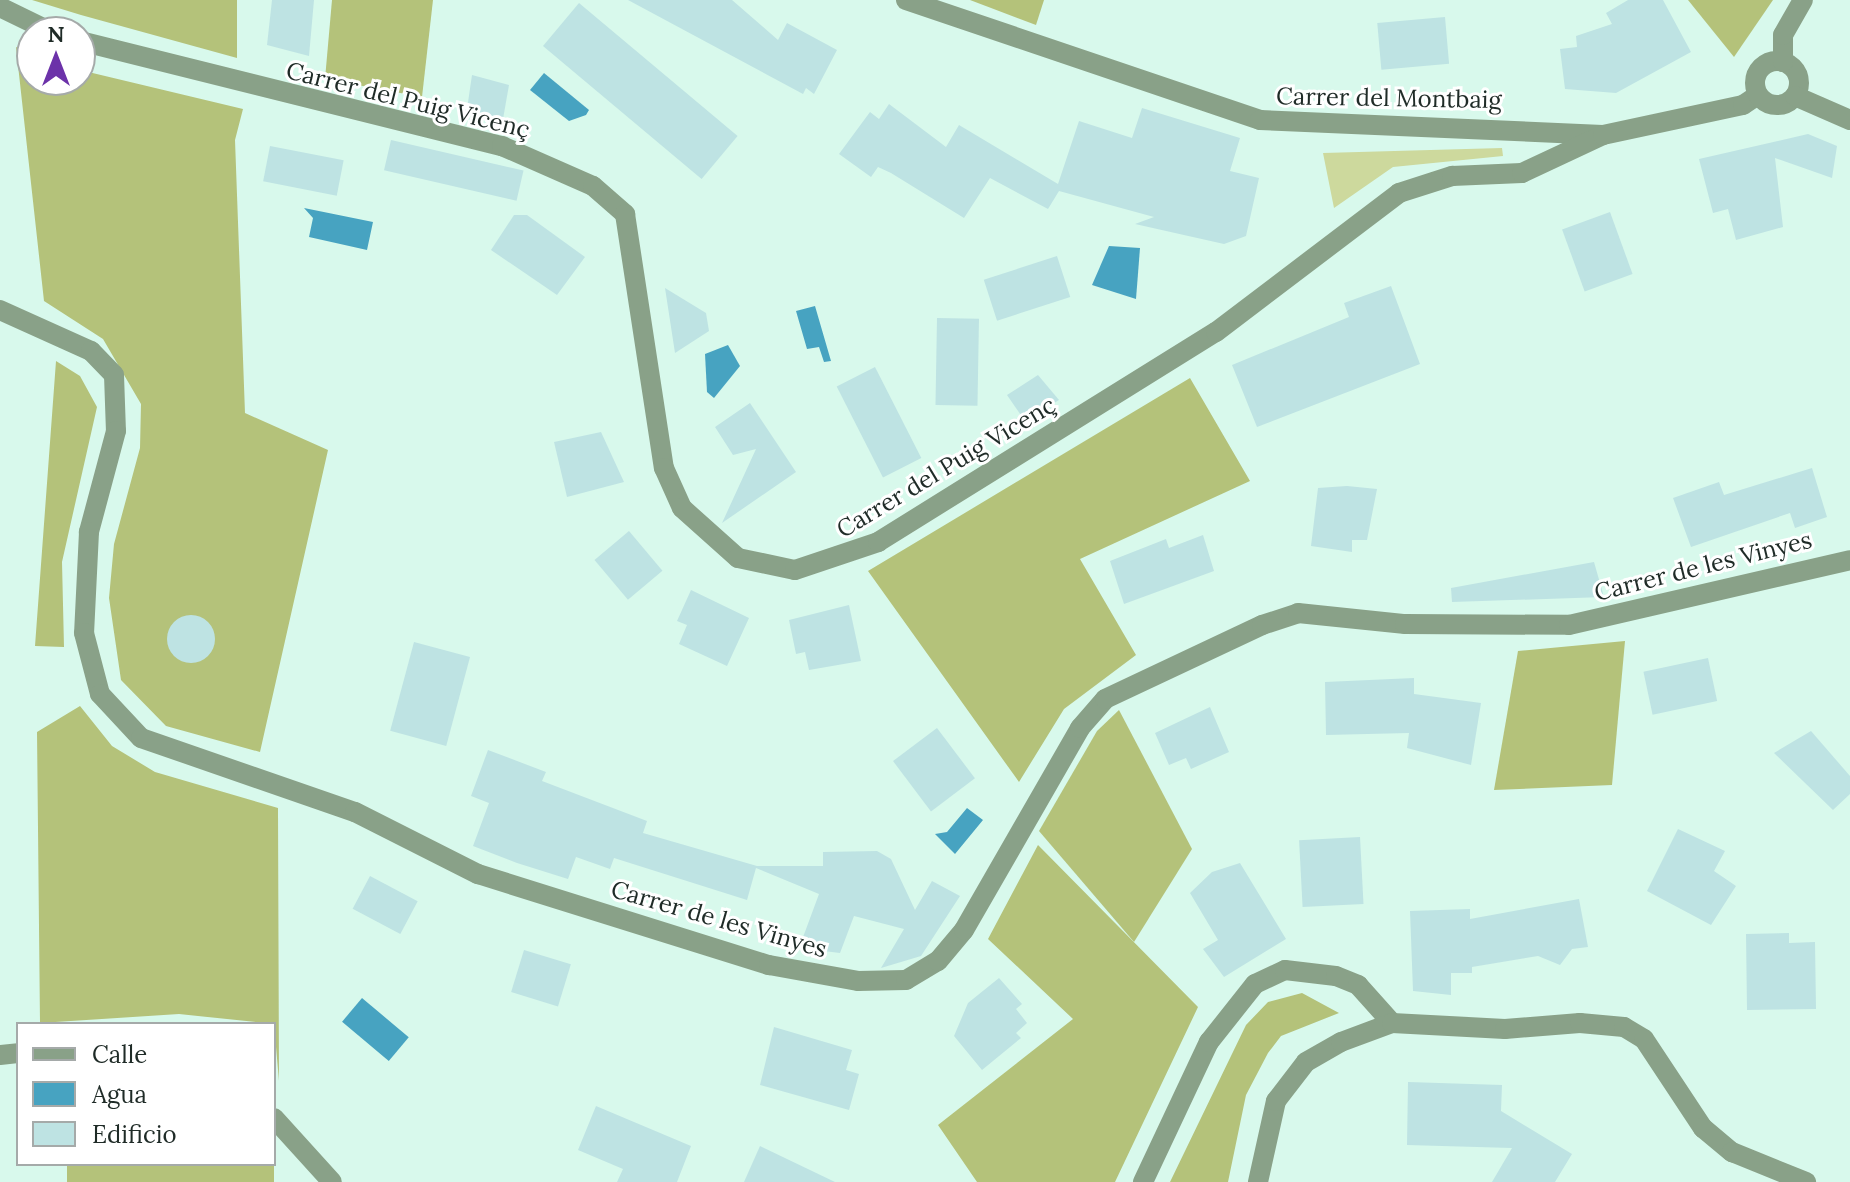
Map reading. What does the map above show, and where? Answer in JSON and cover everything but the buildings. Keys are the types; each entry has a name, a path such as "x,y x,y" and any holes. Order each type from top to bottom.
{"street":[{"name":"Carrer del Montbaig","path":"906,0 1260,120 1603,135"},
{"path":"1795,96 1799,80 1783,62 1783,35 1803,0"},
{"path":"0,7 18,16"},
{"name":"Carrer del Puig Vicenç","path":"96,45 502,146 593,186 628,225 664,468 682,508 738,558 795,570 878,542 1216,332 1399,193 1452,176 1536,169 1603,135 1743,105 1758,95"},
{"path":"1783,62 1762,67 1758,95 1776,105 1795,96 1850,120"},
{"name":"Carrer de les Vinyes","path":"0,310 91,351 114,375 116,431 89,532 84,633 100,694 141,738 176,756 355,812 478,874 769,965 858,981 906,980 938,961 964,930 1080,728 1105,699 1262,625 1298,613 1405,624 1569,625 1850,560"},
{"path":"1143,1182 1209,1042 1255,984 1285,970 1336,976 1358,985 1392,1023"},
{"path":"1258,1182 1276,1101 1290,1078 1341,1042 1392,1023 1624,1027 1653,1050 1703,1128 1732,1152 1806,1182"},
{"path":"276,1120 332,1182"}],"green space":[{"path":"32,0 237,0 237,58 96,19 96,16 81,15"},
{"path":"332,0 433,0 422,97 325,79"},
{"path":"970,0 1044,0 1036,25"},
{"path":"1688,0 1773,0 1734,57"},
{"path":"96,74 243,109 235,140 245,413 328,450 260,752 166,726 121,680 109,598 114,544 140,448 141,404 103,339 44,301 21,96 96,96"},
{"path":"1502,148 1503,156 1393,167 1334,208 1323,153"},
{"path":"56,361 80,376 97,407 62,562 64,647 35,646"},
{"path":"1190,378 1250,481 1080,559 1136,655 1064,709 1019,782 868,571"},
{"path":"1625,641 1612,785 1494,790 1518,651"},
{"path":"80,706 112,746 155,772 278,808 279,1081 276,1022 179,1014 40,1022 37,732"},
{"path":"1119,710 1192,849 1134,942 1039,831 1097,731"},
{"path":"1038,845 1198,1007 1115,1182 977,1182 938,1125 1073,1019 988,939"},
{"path":"1302,993 1339,1013 1281,1036 1268,1053 1246,1095 1228,1182 1170,1182 1246,1025 1268,1002"},
{"path":"67,1166 274,1166 274,1182 67,1182"}],"water":[{"path":"544,73 589,110 586,115 569,121 530,90"},
{"path":"304,208 373,222 367,250 309,237 313,218"},
{"path":"1109,246 1140,248 1136,299 1092,285"},
{"path":"815,306 831,361 824,362 819,347 807,349 796,311"},
{"path":"728,345 740,366 714,398 707,392 705,354"},
{"path":"967,808 983,820 955,854 935,834 947,832"},
{"path":"362,998 409,1037 389,1061 342,1022"}]}
